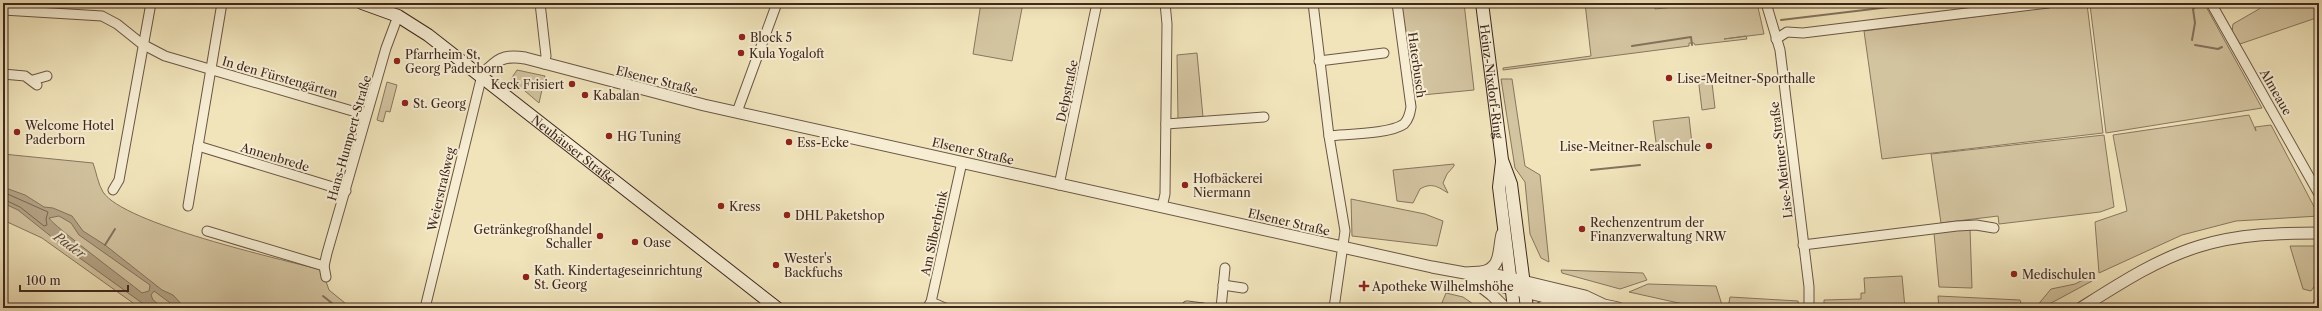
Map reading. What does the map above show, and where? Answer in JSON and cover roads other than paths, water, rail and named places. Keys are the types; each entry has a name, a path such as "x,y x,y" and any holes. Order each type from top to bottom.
{"main road":[{"name":"Neuhäuser Straße","path":"362,3 398,16 428,35 482,75 521,108 778,308"},
{"name":"Heinz-Nixdorf-Ring","path":"1482,3 1502,160 1511,184 1527,308"},
{"name":"Heinz-Nixdorf-Ring","path":"1502,160 1499,187 1514,308"}],"street":[{"path":"113,190 119,180 142,44 151,3"},
{"name":"In den Fürstengärten","path":"188,206 222,3"},
{"path":"540,3 546,56 544,64"},
{"path":"736,112 777,3"},
{"name":"Delpstraße","path":"1059,185 1097,3"},
{"path":"1162,207 1165,194 1167,24 1165,3"},
{"path":"1313,3 1329,136 1337,192 1340,197 1345,231 1334,308"},
{"name":"Haterbusch","path":"1329,136 1395,128 1406,122 1410,114 1397,3"},
{"name":"Lise-Meitner-Straße","path":"1766,3 1779,38 1809,287 1809,308"},
{"path":"1779,38 1798,37 1803,33 2048,3"},
{"name":"Almeaue","path":"2211,3 2319,194"},
{"path":"3,10 102,16 117,24 142,44 165,56 210,70"},
{"name":"Hans-Humpert-Straße","path":"326,276 324,266 366,115 390,35 398,16"},
{"path":"1319,61 1384,53"},
{"name":"Elsener Straße","path":"482,75 495,62 512,56 736,112 1468,276 1511,283"},
{"name":"In den Fürstengärten","path":"210,70 366,115"},
{"path":"3,74 25,76 35,83 47,76"},
{"name":"Weierstraßweg","path":"425,308 482,75"},
{"path":"1166,124 1264,117"},
{"name":"Annenbrede","path":"198,146 346,191"},
{"name":"Am Silberbrink","path":"929,305 962,162"},
{"path":"1803,245 1956,226 1976,225 1994,228"},
{"path":"1482,272 1490,269 1499,258 1504,228"},
{"path":"207,231 324,266"},
{"path":"2081,308 2147,268 2200,246 2254,236 2319,232"},
{"path":"1221,308 1225,268"},
{"name":"Elsener Straße","path":"1468,276 1482,272 1524,287"},
{"path":"1468,276 1492,294 1505,308"},
{"path":"1223,285 1243,288"},
{"path":"1524,287 1558,300 1581,304 1604,304"},
{"path":"1524,287 1585,296 1618,308"},
{"name":"Lise-Meitner-Straße","path":"1809,287 1816,308"},
{"path":"1541,308 1558,300"},
{"path":"929,305 945,308"},
{"path":"1187,306 1203,308"}],"water":[{"name":"Pader","path":"3,187 25,195 44,207 53,208 72,216 83,231 105,245 162,290 173,295 185,308 177,308 154,291 151,295 153,300 163,308 149,308 63,246 18,210 3,203","holes":["59,216 71,223 79,235 150,285 149,291 142,293 53,223 49,218"]}],"waterway":[{"path":"1781,20 1923,3"},
{"path":"2192,40 2195,23 2193,9 2197,5"},
{"path":"1632,46 1691,37 1692,45"},
{"path":"2195,45 2218,49 2222,47"},
{"path":"1591,170 1640,165"},
{"path":"105,245 115,229"},
{"path":"323,296 338,308"}],"place":[{"name":"Block 5","path":"742,37"},
{"name":"Kula Yogaloft","path":"741,53"},
{"name":"Pfarrheim St, Georg Paderborn","path":"397,61"},
{"name":"Lise-Meitner-Sporthalle","path":"1669,78"},
{"name":"Keck Frisiert","path":"572,84"},
{"name":"Kabalan","path":"585,95"},
{"name":"St. Georg","path":"405,103"},
{"name":"Welcome Hotel Paderborn","path":"17,132"},
{"name":"HG Tuning","path":"609,136"},
{"name":"Ess-Ecke","path":"789,142"},
{"name":"Lise-Meitner-Realschule","path":"1709,146"},
{"name":"Hofbäckerei Niermann","path":"1185,185"},
{"name":"Kress","path":"721,206"},
{"name":"DHL Paketshop","path":"787,215"},
{"name":"Rechenzentrum der Finanzverwaltung NRW","path":"1582,229"},
{"name":"Getränkegroßhandel Schaller","path":"600,236"},
{"name":"Oase","path":"635,242"},
{"name":"Wester's Backfuchs","path":"776,265"},
{"name":"Medischulen","path":"2014,274"},
{"name":"Kath. Kindertageseinrichtung St. Georg","path":"526,277"},
{"name":"Apotheke Wilhelmshöhe","path":"1364,286"}]}
